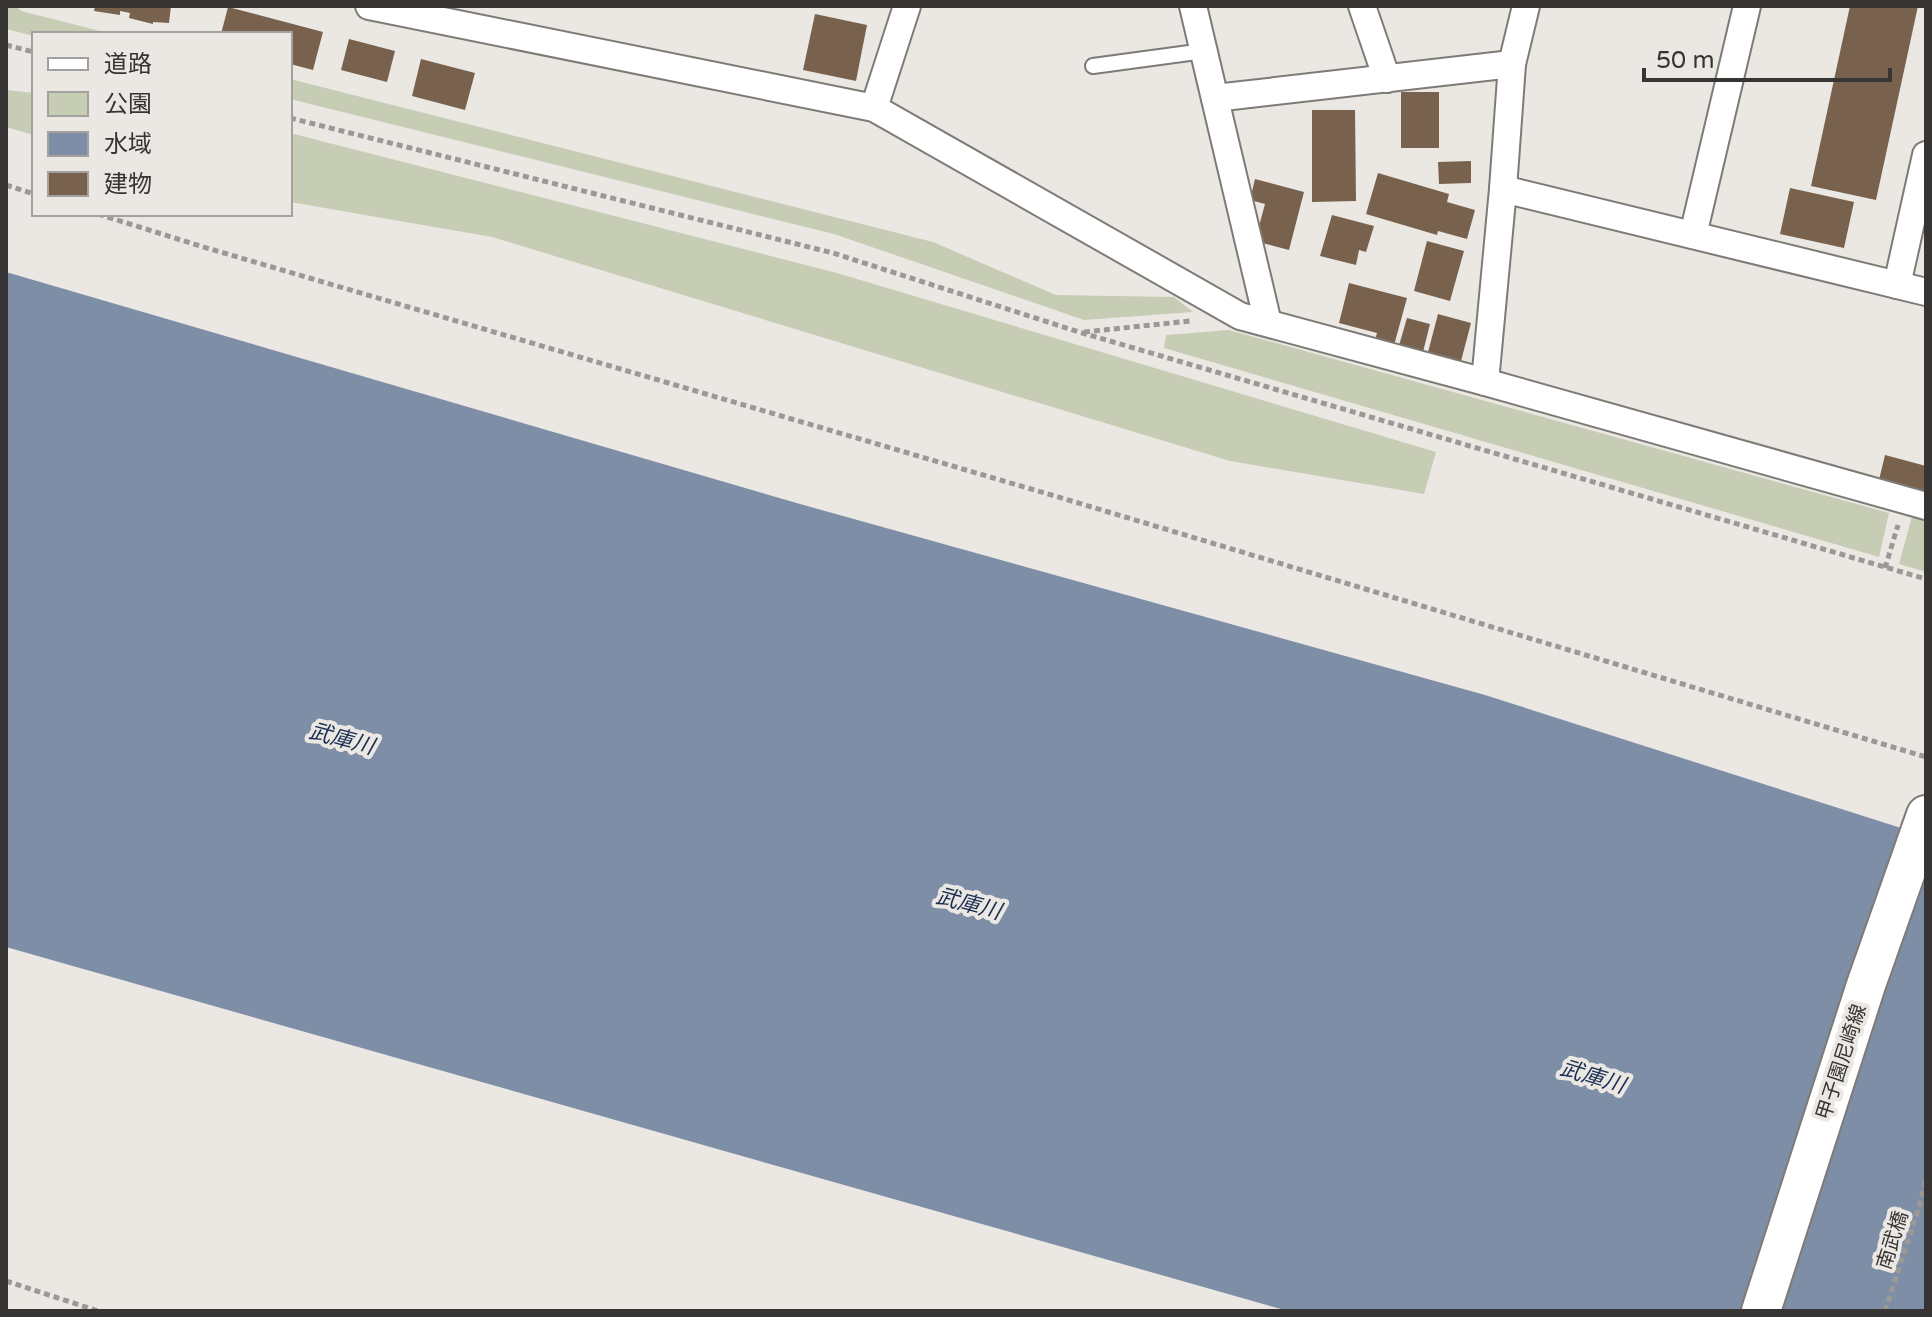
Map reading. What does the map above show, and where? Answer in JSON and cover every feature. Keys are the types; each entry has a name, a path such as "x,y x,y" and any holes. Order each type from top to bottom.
{"main road":[{"name":"甲子園尼崎線","path":"1761,1311 1866,985 1926,815"}],"street":[{"path":"374,6 874,108 1240,316 1485,382 1914,510"},
{"path":"874,108 907,6"},
{"path":"1193,6 1268,323"},
{"path":"1362,6 1387,79"},
{"path":"1485,382 1512,64 1526,6"},
{"path":"1693,235 1747,6"},
{"path":"1215,98 1512,64"},
{"path":"1897,285 1926,155"},
{"path":"1503,189 1926,292"}],"lane":[{"path":"1093,66 1204,51"}],"path":[{"path":"6,45 32,52"},
{"path":"292,118 833,253 1079,332 1926,579"},
{"path":"6,185 32,193"},
{"path":"104,216 1086,505 1926,757"},
{"path":"1079,332 1240,316"},
{"path":"1885,568 1914,510"},
{"name":"南武橋","path":"1885,1311 1926,1177"},
{"path":"6,1281 98,1311"}],"green space":[{"path":"6,6 16,6 21,11 104,32 32,32 32,36 6,29"},
{"path":"292,80 933,242 1056,295 1174,297 1193,312 1084,320 834,234 292,99"},
{"path":"6,90 32,93 32,134 6,127"},
{"path":"292,134 837,273 1436,452 1424,494 1230,461 492,237 292,202"},
{"path":"1229,330 1889,513 1879,557 1164,348 1166,335"},
{"path":"1912,516 1926,520 1926,572 1899,564"}],"water":[{"name":"武庫川","path":"6,272 800,504 1485,695 1926,836 1926,1311 1288,1311 6,947"}],"building":[{"path":"95,6 171,6 169,23 153,24 129,18 130,13 120,11 120,15 94,11"},
{"path":"1850,6 1918,6 1876,200 1811,186"},
{"path":"228,7 323,32 313,70 292,65 292,32 222,32"},
{"path":"815,14 867,25 856,81 803,70"},
{"path":"349,39 395,51 387,82 341,70"},
{"path":"421,59 475,73 465,110 412,96"},
{"path":"1401,92 1439,92 1439,148 1401,148"},
{"path":"1312,110 1355,110 1356,201 1312,202"},
{"path":"1471,161 1471,183 1439,184 1438,162"},
{"path":"1378,173 1449,194 1447,202 1475,210 1467,239 1438,231 1437,235 1366,214"},
{"path":"1255,179 1304,192 1289,250 1255,241 1265,204 1250,200"},
{"path":"1790,188 1854,202 1844,248 1780,234"},
{"path":"1332,215 1374,226 1366,252 1359,250 1356,265 1320,256"},
{"path":"1427,241 1464,251 1450,301 1414,291"},
{"path":"1349,283 1407,298 1393,349 1374,344 1377,333 1339,323"},
{"path":"1438,314 1471,323 1460,365 1427,356"},
{"path":"1407,318 1430,324 1422,356 1398,349"},
{"path":"1885,455 1926,466 1926,497 1878,484"}]}
